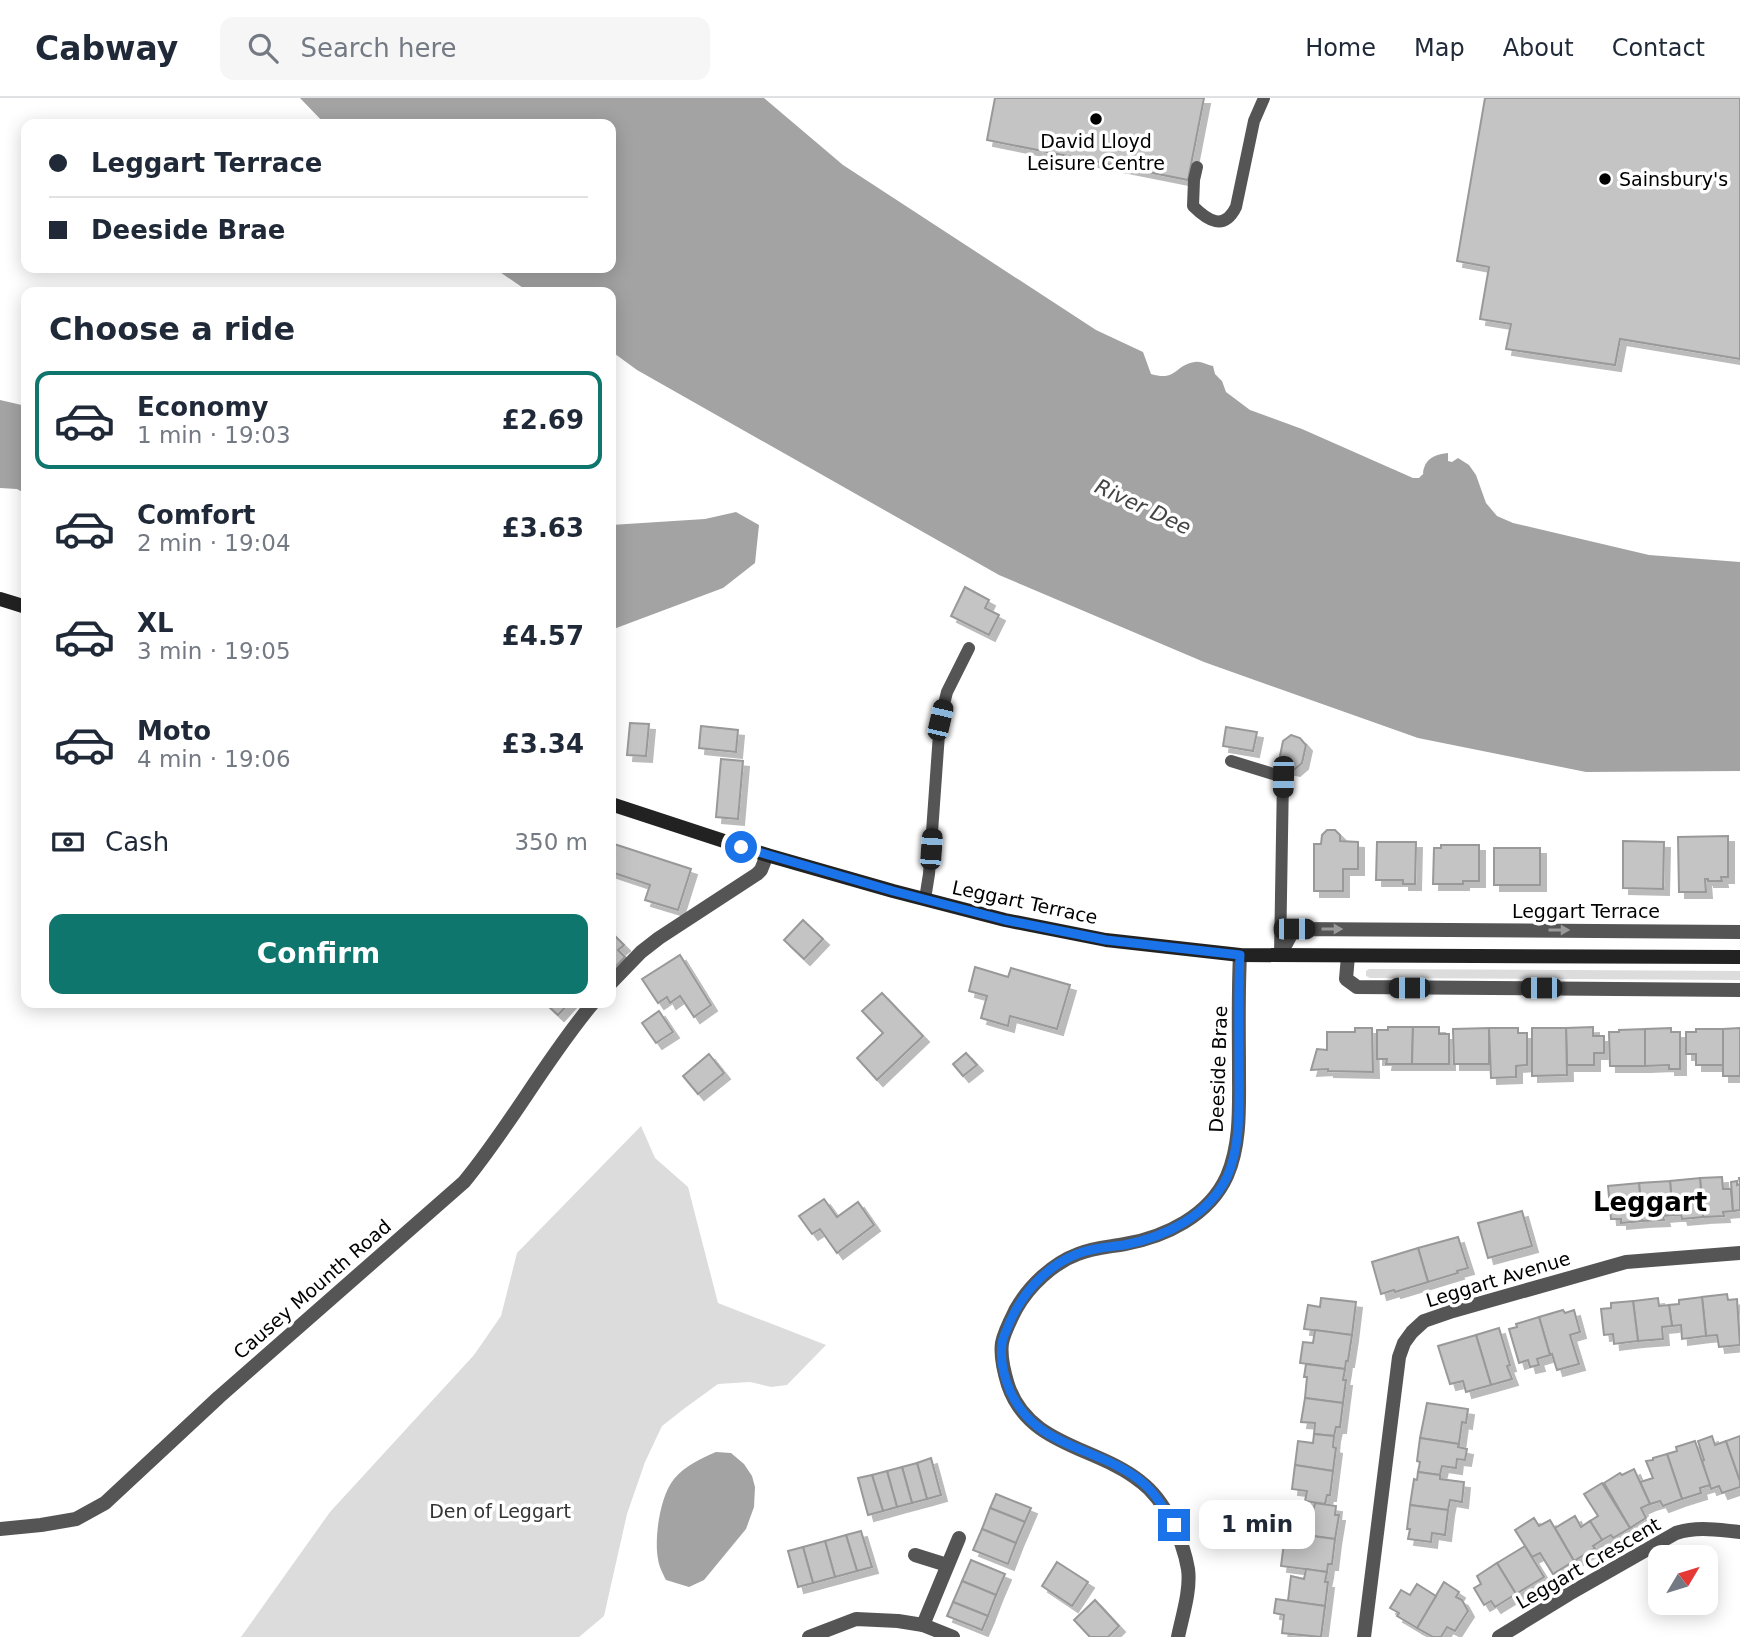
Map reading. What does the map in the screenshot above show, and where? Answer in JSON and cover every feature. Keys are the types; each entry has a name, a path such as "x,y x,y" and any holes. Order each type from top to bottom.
{"main road":[{"path":"0,598 21,605"},
{"name":"Leggart Terrace","path":"616,806 767,855 925,899 1005,920 1106,940 1240,955 1740,957"}],"street":[{"path":"616,978 641,952 757,874 767,855"},
{"name":"Leggart Terrace","path":"1280,955 1294,929 1740,932"},
{"name":"Deeside Brae","path":"1178,1637 1186,1601 1188,1571 1174,1525 1158,1499 1142,1482 1037,1427 1010,1392 1003,1368 1002,1343 1022,1299 1039,1280 1060,1263 1077,1254 1167,1233 1192,1218 1210,1202 1227,1177 1239,1120 1240,955"},
{"path":"1348,956 1346,979 1357,987 1740,990"},
{"name":"Causey Mounth Road","path":"0,1529 76,1519 105,1503 238,1380 464,1182 490,1151 589,1008"},
{"name":"Leggart Avenue","path":"1364,1637 1399,1357 1412,1332 1424,1321 1453,1311 1601,1268 1626,1262 1740,1253"},
{"name":"Leggart Crescent","path":"1499,1637 1676,1533 1703,1528 1740,1531"},
{"path":"923,1625 959,1538"},
{"path":"915,1555 947,1565"},
{"path":"809,1637 856,1619 898,1620 923,1625 953,1637"}],"lane":[{"path":"1197,167 1193,206 1210,221 1223,222 1233,215 1236,207 1254,121 1264,98"},
{"path":"925,899 940,720 947,692 969,648"},
{"path":"1231,761 1283,777 1280,955"}],"green space":[{"path":"1369,969 1740,971 1740,980 1370,978 1366,976"},
{"name":"Den of Leggart","path":"641,1126 655,1158 688,1187 718,1303 826,1345 787,1385 771,1387 750,1382 718,1384 662,1426 645,1462 627,1514 604,1616 579,1637 241,1637 330,1512 474,1355 501,1316 517,1253"}],"water":[{"name":"River Dee","path":"300,98 764,98 843,165 1096,330 1143,352 1151,374 1171,375 1183,366 1195,362 1213,366 1226,392 1250,410 1302,429 1413,478 1419,478 1423,474 1425,464 1430,459 1448,453 1448,461 1452,462 1458,458 1469,465 1476,475 1486,503 1497,516 1513,523 1649,555 1740,562 1740,771 1586,772 1418,738 1204,662 999,575 637,370 616,355 616,287 522,287 501,273 616,273 616,119 320,119"},
{"path":"0,400 21,405 21,491 0,488"},
{"path":"736,512 759,525 755,563 723,588 616,628 616,525 705,519"},
{"path":"716,1452 731,1453 744,1464 755,1487 754,1507 746,1529 704,1580 689,1587 666,1580 661,1570 657,1550 659,1518 665,1496 674,1479 688,1466"}],"building":[{"name":"David Lloyd Leisure Centre","path":"995,98 1204,98 1188,180 987,140"},
{"name":"Sainsbury's","path":"1485,98 1740,98 1740,359 1620,339 1615,365 1506,349 1511,324 1480,319 1489,267 1457,261"},
{"path":"965,587 989,600 985,608 999,615 989,635 951,616"},
{"path":"630,723 649,724 646,756 627,755"},
{"path":"701,726 738,730 736,752 699,748"},
{"path":"1226,727 1257,732 1253,751 1223,746"},
{"path":"1291,735 1300,738 1306,745 1302,763 1294,770 1284,768 1280,756 1283,741"},
{"path":"721,759 743,761 738,819 716,817"},
{"path":"1327,830 1335,830 1340,835 1340,841 1358,842 1358,869 1343,869 1343,891 1314,891 1314,844 1321,844 1322,835"},
{"path":"1728,836 1728,877 1721,877 1722,881 1705,879 1706,892 1679,892 1678,837"},
{"path":"1623,841 1664,842 1663,889 1623,888"},
{"path":"1377,842 1416,842 1415,884 1403,884 1403,880 1376,880"},
{"path":"616,845 691,869 678,910 645,900 650,885 616,874"},
{"path":"1441,845 1479,845 1479,881 1433,884 1434,848 1441,848"},
{"path":"1494,848 1540,848 1540,885 1494,885"},
{"path":"803,920 823,939 804,959 784,940"},
{"path":"616,937 624,945 618,950 625,957 616,966"},
{"path":"680,955 711,1005 694,1017 680,996 670,1003 667,997 658,1003 642,979"},
{"path":"975,967 1008,977 1011,968 1070,985 1057,1029 1010,1016 1008,1026 981,1018 987,996 969,991"},
{"path":"882,993 923,1036 877,1080 857,1058 883,1033 862,1011"},
{"path":"550,1008 564,1008 558,1015"},
{"path":"659,1011 673,1032 656,1043 642,1023"},
{"path":"1388,1027 1413,1027 1412,1064 1386,1064 1387,1059 1377,1059 1377,1030 1388,1030"},
{"path":"1413,1027 1439,1027 1439,1034 1449,1034 1449,1064 1412,1064"},
{"path":"1593,1027 1593,1036 1604,1036 1604,1053 1594,1053 1594,1065 1567,1065 1566,1028"},
{"path":"1355,1028 1372,1028 1373,1072 1311,1070 1317,1049 1327,1050 1327,1032 1355,1032"},
{"path":"1489,1028 1518,1028 1518,1033 1527,1033 1527,1065 1516,1066 1516,1077 1491,1078"},
{"path":"1489,1028 1489,1064 1454,1064 1453,1029"},
{"path":"1532,1028 1566,1028 1567,1075 1532,1076"},
{"path":"1671,1028 1671,1032 1680,1032 1680,1069 1669,1069 1669,1065 1645,1066 1645,1029"},
{"path":"1740,1028 1740,1076 1723,1076 1723,1029"},
{"path":"1645,1029 1645,1066 1610,1066 1609,1032"},
{"path":"1696,1029 1723,1029 1723,1065 1696,1065 1696,1054 1686,1054 1686,1032 1696,1032"},
{"path":"966,1053 977,1065 963,1076 953,1064"},
{"path":"709,1054 724,1073 698,1094 683,1076"},
{"path":"1722,1177 1723,1189 1731,1189 1733,1211 1723,1212 1724,1216 1703,1217 1700,1178"},
{"path":"1700,1178 1703,1217 1682,1219 1681,1215 1673,1215 1670,1181"},
{"path":"1670,1181 1673,1215 1663,1216 1664,1220 1642,1221 1639,1183"},
{"path":"1737,1181 1737,1185 1740,1184 1740,1210 1733,1211 1731,1182"},
{"path":"1639,1183 1642,1221 1621,1223 1621,1219 1611,1219 1608,1186"},
{"path":"824,1199 837,1217 858,1202 874,1225 837,1253 820,1229 812,1234 799,1216"},
{"path":"1522,1211 1532,1246 1488,1258 1478,1223"},
{"path":"1458,1237 1468,1268 1428,1282 1418,1248"},
{"path":"1418,1248 1428,1282 1381,1294 1372,1262"},
{"path":"1727,1294 1728,1300 1737,1299 1740,1345 1719,1347 1717,1335 1706,1336 1702,1297"},
{"path":"1702,1297 1706,1336 1682,1339 1681,1325 1672,1326 1669,1305 1679,1304 1679,1300"},
{"path":"1321,1298 1356,1302 1352,1335 1304,1329 1308,1305 1320,1307"},
{"path":"1658,1298 1659,1306 1669,1305 1672,1326 1662,1327 1663,1339 1638,1341 1633,1301"},
{"path":"1633,1301 1638,1341 1614,1344 1613,1334 1604,1335 1601,1309 1611,1308 1611,1303"},
{"path":"1563,1310 1565,1313 1574,1310 1580,1332 1570,1335 1579,1364 1557,1370 1539,1317"},
{"path":"1539,1317 1550,1355 1537,1359 1539,1365 1530,1367 1528,1360 1519,1363 1509,1329"},
{"path":"1499,1328 1512,1379 1491,1385 1476,1335"},
{"path":"1315,1330 1352,1335 1345,1369 1300,1363 1303,1342 1313,1343"},
{"path":"1476,1335 1491,1385 1466,1392 1463,1381 1450,1384 1438,1346"},
{"path":"1306,1364 1345,1369 1343,1403 1305,1398"},
{"path":"1305,1398 1343,1403 1340,1427 1336,1427 1334,1436 1314,1434 1315,1423 1301,1422"},
{"path":"1427,1403 1468,1409 1466,1423 1462,1422 1459,1444 1420,1438"},
{"path":"1314,1434 1334,1436 1333,1447 1336,1448 1333,1471 1295,1465 1298,1441 1313,1443"},
{"path":"1712,1436 1715,1445 1726,1441 1740,1487 1722,1493 1719,1486 1711,1489 1698,1441"},
{"path":"1740,1436 1740,1481 1726,1441"},
{"path":"1420,1438 1459,1444 1458,1447 1467,1449 1465,1460 1457,1459 1456,1468 1442,1466 1440,1475 1418,1472"},
{"path":"1695,1441 1710,1485 1700,1488 1701,1493 1682,1499 1667,1454 1677,1451 1676,1447"},
{"path":"1667,1454 1682,1499 1663,1506 1660,1501 1650,1504 1640,1482 1653,1478 1646,1461"},
{"path":"931,1458 941,1495 927,1499 917,1463"},
{"path":"917,1463 927,1499 912,1503 902,1467"},
{"path":"1295,1465 1333,1471 1330,1495 1327,1495 1325,1504 1305,1501 1307,1491 1292,1489"},
{"path":"902,1467 912,1503 897,1507 887,1471"},
{"path":"1634,1469 1650,1504 1641,1508 1646,1518 1630,1528 1604,1483 1620,1473 1622,1475"},
{"path":"887,1471 897,1507 883,1511 872,1475"},
{"path":"1418,1472 1440,1475 1440,1479 1464,1482 1462,1502 1450,1500 1448,1510 1410,1505 1414,1479 1417,1480"},
{"path":"872,1475 883,1511 868,1515 858,1478"},
{"path":"1602,1483 1630,1528 1613,1538 1611,1535 1602,1540 1590,1521 1598,1516 1584,1494"},
{"path":"996,1494 1031,1508 1025,1522 990,1508"},
{"path":"1315,1503 1336,1506 1335,1515 1339,1515 1335,1539 1286,1532 1287,1519 1299,1520 1300,1511 1313,1512"},
{"path":"1410,1505 1448,1510 1445,1535 1432,1533 1431,1542 1408,1539"},
{"path":"990,1508 1025,1522 1016,1543 982,1529"},
{"path":"1575,1516 1581,1527 1590,1521 1602,1540 1593,1546 1595,1548 1574,1561 1555,1528"},
{"path":"1534,1518 1539,1526 1550,1520 1574,1561 1553,1574 1540,1553 1532,1557 1515,1530"},
{"path":"982,1529 1016,1543 1008,1564 973,1550"},
{"path":"861,1531 872,1567 857,1571 846,1535"},
{"path":"1297,1534 1335,1539 1332,1564 1328,1564 1327,1572 1281,1566 1284,1543 1296,1545"},
{"path":"846,1535 857,1571 835,1577 825,1541"},
{"path":"825,1541 835,1577 813,1583 803,1547"},
{"path":"1525,1546 1544,1577 1516,1594 1497,1563"},
{"path":"803,1547 813,1583 798,1587 788,1551"},
{"path":"971,1560 1005,1574 996,1595 962,1581"},
{"path":"1057,1562 1088,1582 1072,1606 1042,1586"},
{"path":"1497,1563 1516,1594 1495,1607 1491,1601 1484,1605 1474,1588 1481,1584 1477,1576"},
{"path":"1306,1569 1327,1572 1325,1606 1288,1601 1291,1576 1304,1579"},
{"path":"962,1581 996,1595 988,1616 953,1602"},
{"path":"1444,1582 1459,1592 1456,1597 1462,1600 1468,1611 1455,1631 1447,1627 1441,1637 1433,1637 1417,1628"},
{"path":"1417,1584 1436,1596 1417,1628 1397,1616 1399,1613 1390,1608 1401,1590 1410,1595"},
{"path":"1276,1599 1325,1606 1321,1637 1282,1633 1284,1615 1274,1613"},
{"path":"1095,1600 1119,1626 1108,1637 1090,1637 1074,1620"},
{"path":"953,1602 988,1616 982,1630 947,1616"}],"place":[{"name":"David Lloyd Leisure Centre","path":"1096,119"},
{"name":"Sainsbury's","path":"1605,179"}],"district":[{"name":"Leggart","path":"1650,1202"}],"route":[{"path":"741,847 1005,920 1106,940 1240,955 1239,1120 1227,1177 1210,1202 1192,1218 1167,1233 1077,1254 1060,1263 1039,1280 1022,1299 1002,1343 1003,1368 1010,1392 1037,1427 1142,1482 1158,1499 1174,1525"}]}
